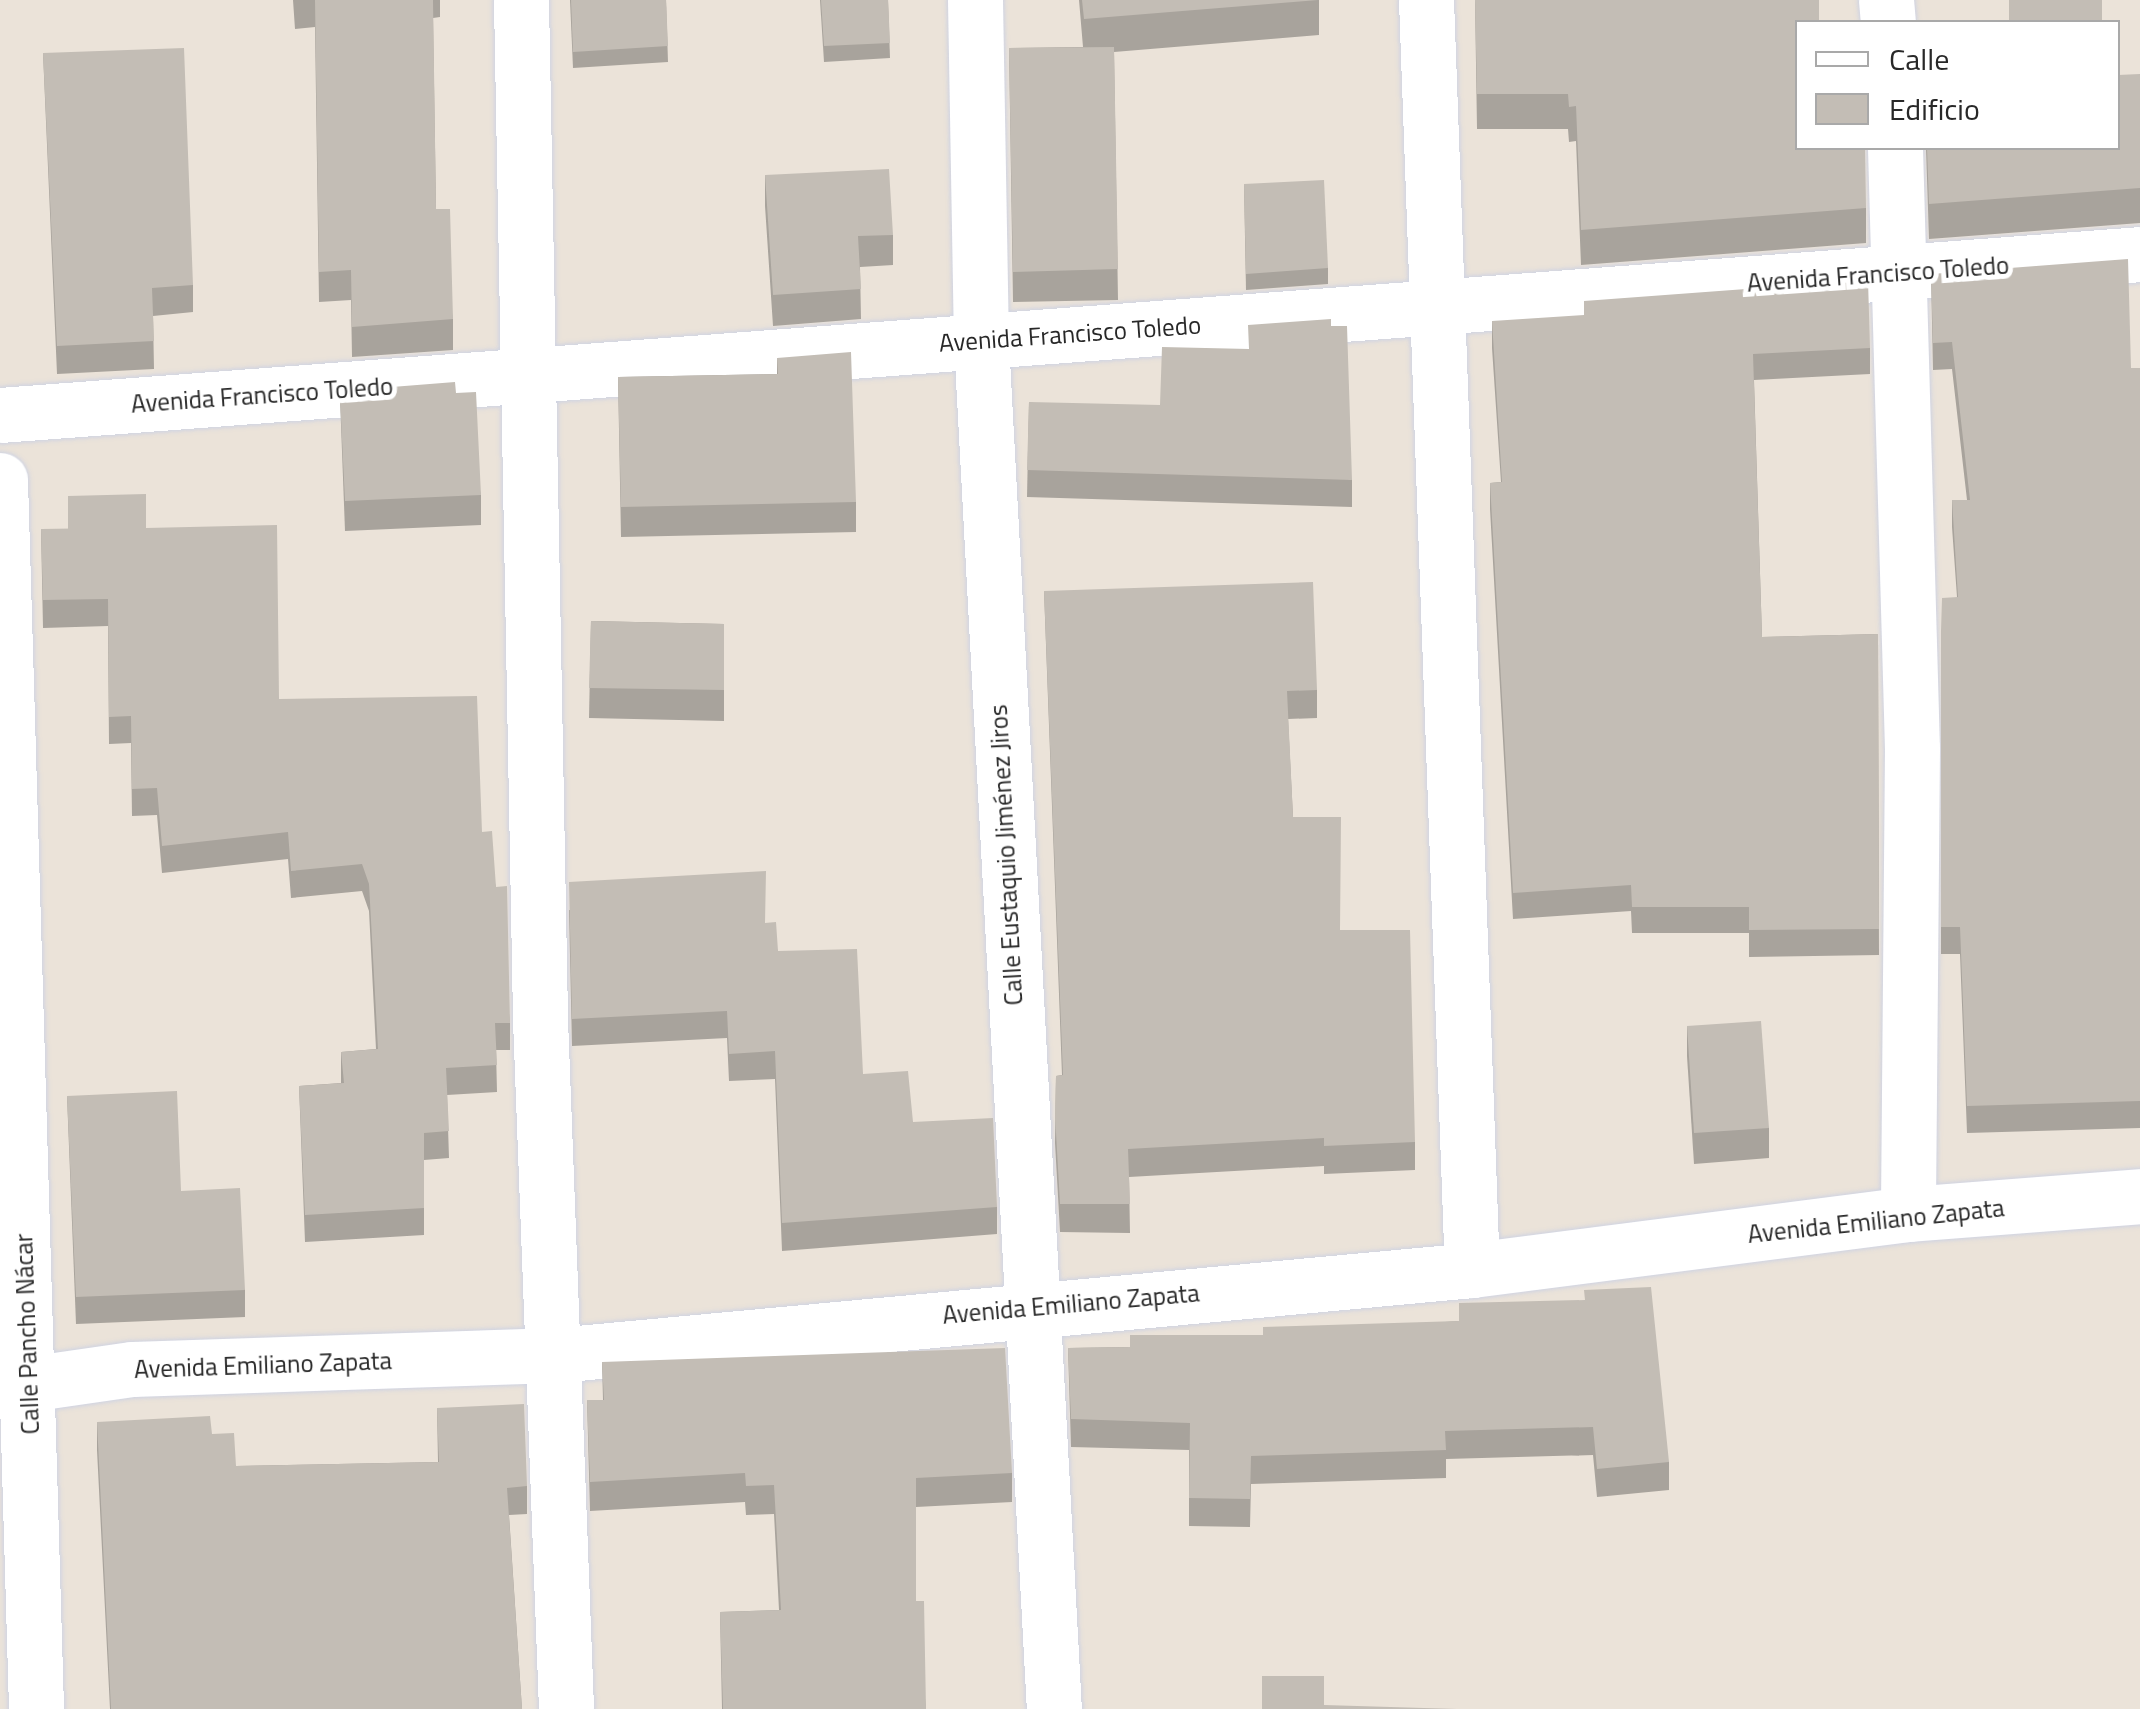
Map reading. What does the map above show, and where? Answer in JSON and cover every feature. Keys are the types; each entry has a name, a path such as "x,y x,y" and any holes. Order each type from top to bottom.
{"street":[{"path":"521,0 540,1019 556,1354 566,1709"},
{"name":"Calle Eustaquio Jiménez Jiros","path":"975,0 981,341 1029,1308 1054,1709"},
{"path":"1426,0 1472,1270"},
{"path":"1895,150 1902,272 1912,748 1908,1214"},
{"name":"Avenida Francisco Toledo","path":"0,415 2140,254"},
{"name":"Calle Pancho Nácar","path":"0,480 14,1387 36,1709"},
{"name":"Avenida Emiliano Zapata","path":"14,1387 132,1369 556,1354 1472,1270 1908,1214 2140,1196"}],"building":[{"path":"315,0 433,0 436,209 450,209 453,319 352,327 351,270 319,272"},
{"path":"571,0 666,0 668,46 573,52"},
{"path":"821,0 888,0 890,43 824,46"},
{"path":"1082,0 1318,0 1084,19"},
{"path":"1475,0 1819,0 1819,20 1795,20 1795,150 1865,150 1866,208 1581,230 1576,106 1569,107 1568,94 1477,94"},
{"path":"2009,0 2102,0 2102,20 2009,20"},
{"path":"1114,47 1118,269 1013,272 1009,48"},
{"path":"184,48 193,285 152,288 154,341 57,346 43,53"},
{"path":"2140,74 2140,188 1929,204 1927,150 2120,150 2120,75"},
{"path":"889,169 893,235 858,236 861,289 773,295 765,175"},
{"path":"1324,180 1328,268 1246,274 1244,184"},
{"path":"2128,259 2131,368 2140,368 2140,1101 1967,1106 1960,927 1941,927 1941,631 1942,598 1958,597 1952,500 1970,500 1952,342 1933,343 1931,274"},
{"path":"1868,280 1870,348 1753,354 1762,637 1878,634 1879,929 1749,930 1749,907 1632,907 1631,885 1513,893 1490,483 1502,482 1492,321 1584,315 1584,301"},
{"path":"1331,319 1331,326 1347,326 1352,480 1027,470 1029,402 1160,405 1162,347 1249,349 1248,325"},
{"path":"851,352 856,502 621,507 618,377 778,374 777,358"},
{"path":"455,382 456,393 476,392 481,495 345,501 340,398 355,398 354,390"},
{"path":"146,494 146,528 277,525 279,699 477,696 482,832 492,831 496,887 507,886 510,1023 495,1023 497,1065 446,1068 449,1131 424,1133 424,1208 305,1215 299,1086 344,1083 341,1052 378,1049 369,884 362,864 291,871 288,832 162,846 157,788 132,789 131,716 109,717 108,599 43,600 41,529 68,529 68,496"},
{"path":"1313,582 1317,690 1287,691 1293,817 1341,817 1340,930 1410,930 1415,1142 1324,1146 1324,1138 1128,1149 1130,1204 1060,1204 1055,1115 1056,1076 1063,1075 1044,591"},
{"path":"591,621 724,624 724,690 589,688"},
{"path":"766,871 765,923 776,922 778,951 857,949 863,1074 908,1071 913,1122 993,1118 997,1207 782,1223 775,1051 729,1054 727,1011 572,1019 569,882"},
{"path":"1761,1021 1769,1128 1694,1133 1687,1026"},
{"path":"177,1091 181,1191 240,1188 245,1290 76,1297 67,1096"},
{"path":"1651,1287 1669,1462 1597,1469 1593,1427 1445,1431 1446,1450 1251,1456 1250,1499 1189,1498 1190,1423 1071,1419 1068,1348 1130,1347 1130,1335 1263,1335 1263,1327 1459,1321 1459,1303 1585,1300 1584,1290"},
{"path":"1005,1348 1012,1473 916,1478 916,1601 924,1601 926,1709 723,1709 720,1612 781,1610 774,1485 746,1486 745,1473 590,1482 587,1400 604,1400 602,1362"},
{"path":"524,1404 527,1486 507,1488 522,1709 111,1709 97,1422 210,1416 212,1434 234,1433 236,1466 439,1462 437,1408"},
{"path":"1262,1676 1324,1676 1324,1705 1457,1709 1262,1709"}]}
